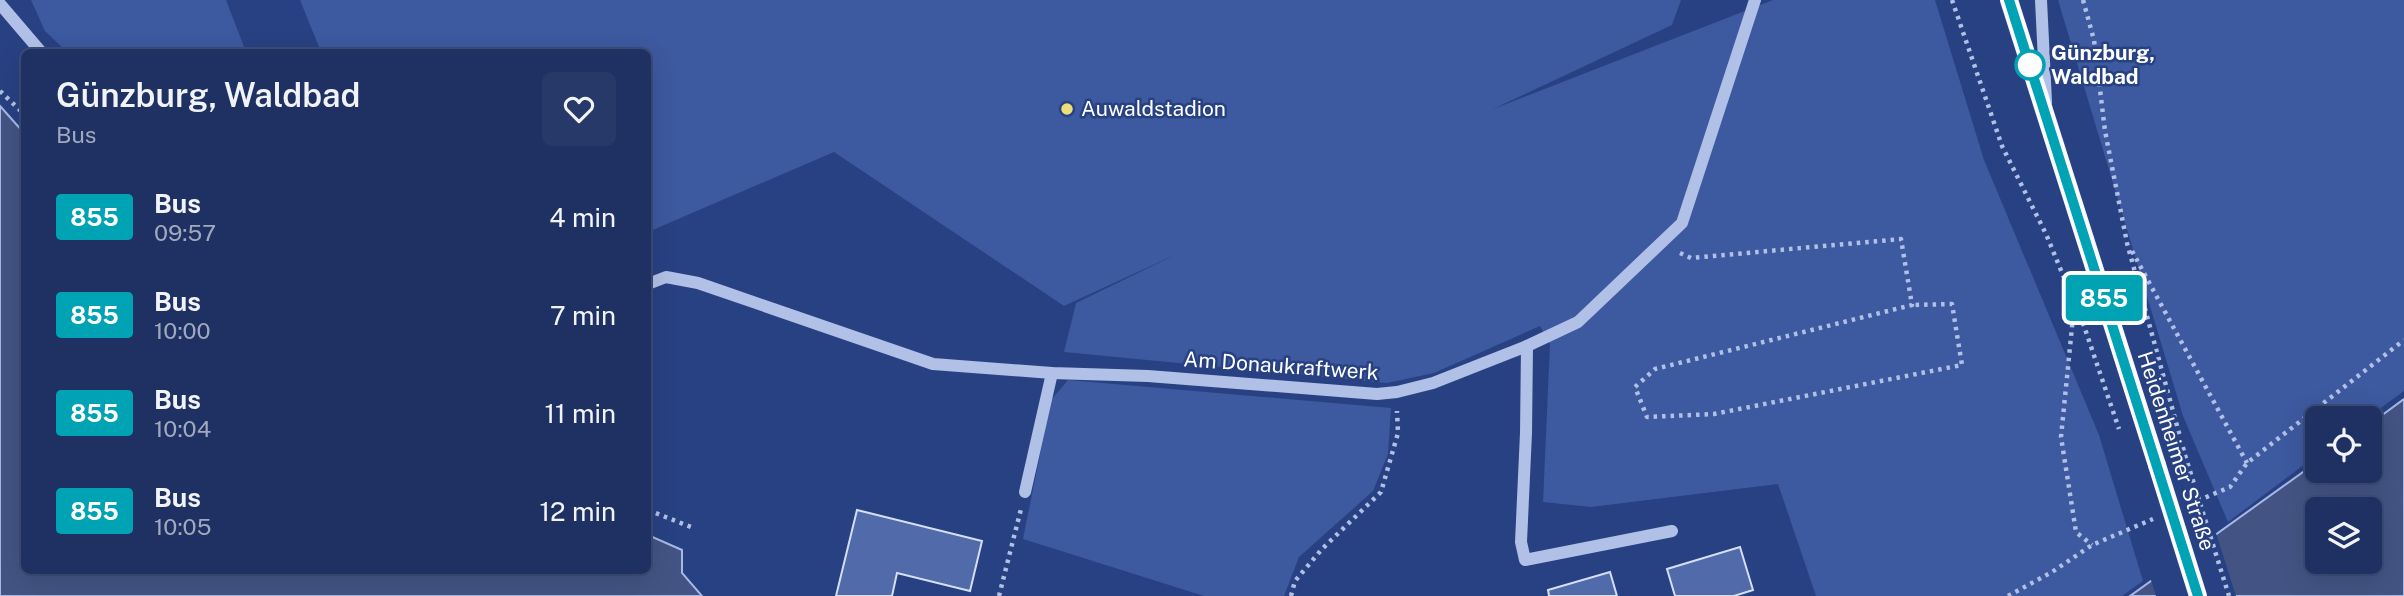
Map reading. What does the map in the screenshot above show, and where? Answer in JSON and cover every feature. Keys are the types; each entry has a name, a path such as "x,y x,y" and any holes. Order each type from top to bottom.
{"main road":[{"name":"Heidenheimer Straße","path":"2009,0 2198,596"}],"street":[{"name":"Am Donaukraftwerk","path":"651,283 666,277 698,283 933,364 1052,373 1147,376 1377,394 1433,383 1527,346 1578,322 1682,223 1755,0"},
{"path":"2040,0 2047,120"},
{"path":"0,4 38,49"},
{"path":"1527,346 1521,542 1525,560 1671,531"},
{"path":"1025,492 1052,373"}],"path":[{"path":"1952,0 2002,146 2046,234 2075,303 2120,432"},
{"path":"2083,0 2094,40 2105,131 2127,243 2185,455 2229,596"},
{"path":"0,91 21,111"},
{"path":"1660,244 1690,258 1901,239 1912,305"},
{"path":"2127,243 2247,463 2404,340"},
{"path":"2008,596 2052,572 2092,545 2076,533 2061,437 2075,303"},
{"path":"1952,304 1962,365 1714,414 1647,417 1635,387 1655,369 1912,305 1952,304"},
{"path":"1291,596 1296,581 1322,549 1381,492 1398,433 1397,392"},
{"path":"999,596 1025,492"},
{"path":"651,511 691,527"}],"shaded area":[{"path":"31,0 226,0 245,49 64,49 45,31"},
{"path":"300,0 1681,0 1672,25 1493,109 1773,0 1935,0 1984,160 2099,435 2143,581 2122,596 1816,596 1778,484 1591,507 1543,502 1550,344 1540,326 1434,373 1387,383 1064,352 1076,303 1179,253 1064,306 834,152 651,231 651,49 320,49"},
{"path":"2058,0 2404,0 2404,391 2382,407 2305,406 2305,464 2228,522 2183,416"},
{"path":"0,106 21,130 21,574 651,574 651,536 682,550 682,573 702,596 0,596"},
{"path":"1068,380 1391,408 1388,454 1373,491 1299,557 1284,596 1204,596 1023,539 1051,400"},
{"path":"2404,399 2404,596 2130,596 2305,471 2305,483 2382,483 2382,415"}],"pier":[{"path":"2215,530 2236,596 2156,596 2150,577"}],"building":[{"path":"857,510 982,541 970,591 897,573 892,596 836,596"},
{"path":"1740,547 1753,590 1734,596 1675,596 1667,569"},
{"path":"1610,572 1617,596 1549,596 1548,590"}],"bus line":[{"name":"855","path":"2009,0 2198,596"}],"place":[{"name":"Günzburg, Waldbad","path":"2030,65"},
{"name":"Auwaldstadion","path":"1067,109"}]}
